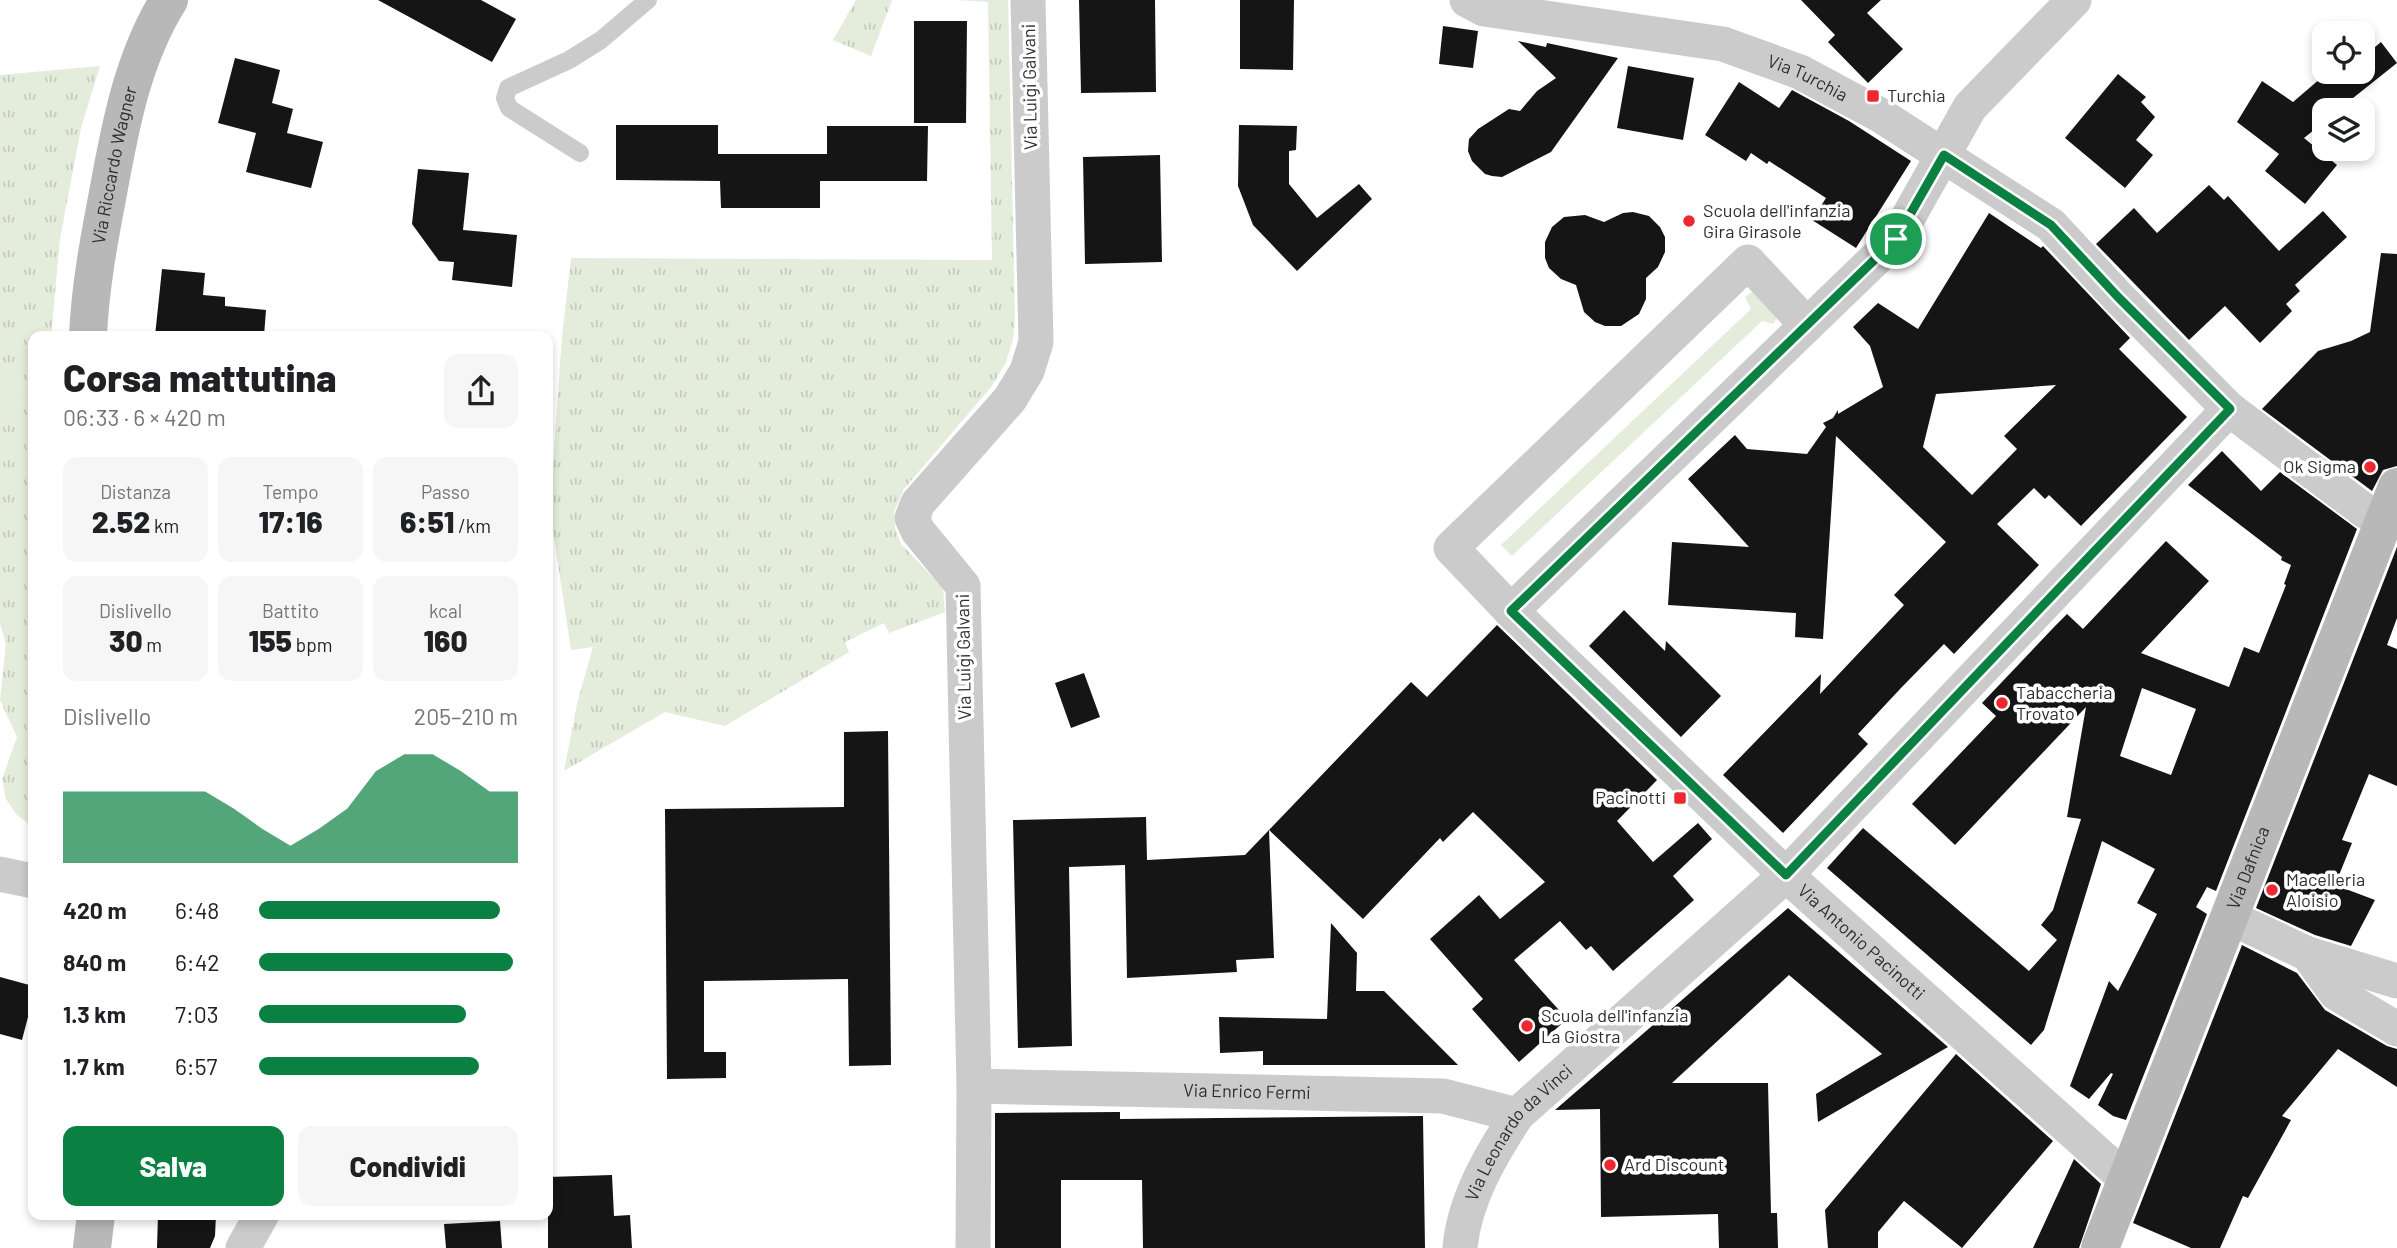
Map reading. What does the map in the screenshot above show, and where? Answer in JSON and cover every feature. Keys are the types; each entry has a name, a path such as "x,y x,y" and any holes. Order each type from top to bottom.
{"street":[{"name":"Via Riccardo Wagner","path":"89,331 98,245 133,80 155,21 169,0"},
{"name":"Via Luigi Galvani","path":"973,1248 974,1086 963,586 918,531 912,518 918,503 1010,399 1027,371 1036,342 1028,0"},
{"name":"Via Turchia","path":"1466,0 1484,9 1723,44 1800,72 1944,155 2051,225 2118,297 2230,409 2365,511 2390,503"},
{"path":"1511,611 1896,239 1970,107 2074,0"},
{"name":"Via Antonio Pacinotti","path":"1807,325 1748,262 1451,548 1511,611 1786,875 2127,1180"},
{"name":"Via Leonardo da Vinci","path":"1460,1248 1462,1227 1490,1157 1517,1115 1786,875 2230,409"},
{"name":"Via Dafnica","path":"2101,1248 2390,503"},
{"path":"0,874 28,880"},
{"path":"2231,918 2308,954 2397,981"},
{"path":"2308,954 2336,993 2397,1030"},
{"name":"Via Enrico Fermi","path":"974,1086 1443,1096 1517,1115"},
{"path":"92,1248 95,1220"},
{"path":"243,1248 259,1220"}],"lane":[{"path":"580,153 509,108 505,98 508,88 569,60 601,40 648,0"}],"green space":[{"path":"856,0 892,0 871,56 833,40"},
{"path":"956,0 1008,0 1015,318 1013,339 1006,362 992,386 904,489 894,512 895,528 901,544 943,588 945,612 889,633 884,623 845,642 849,652 725,726 665,712 564,771 577,704 593,647 571,650 553,531 553,468 562,337 571,258 992,260 988,2"},
{"path":"100,66 81,128 60,239 51,331 28,331 28,398 0,359 0,75"},
{"path":"1752,292 1777,318 1773,324 1762,321 1512,556 1501,545 1751,309 1745,297"},
{"path":"0,359 28,400 0,420"},
{"path":"28,400 28,823 17,815 6,799 2,779 17,737 0,700 6,643 0,624 0,420"}],"building":[{"path":"378,0 481,0 516,19 492,62"},
{"path":"1079,0 1155,0 1156,92 1081,93"},
{"path":"1240,0 1294,0 1293,70 1240,69"},
{"path":"1801,0 1881,0 1867,13 1903,49 1868,83 1828,42 1835,35"},
{"path":"914,21 967,21 966,123 914,123"},
{"path":"1443,26 1478,31 1473,68 1439,64"},
{"path":"1518,41 1546,47 1547,43 1618,58 1551,152 1502,177 1492,176 1485,174 1472,161 1468,151 1469,139 1478,129 1509,109 1520,111 1537,91 1556,78"},
{"path":"2381,42 2397,63 2375,81 2375,47"},
{"path":"235,58 280,70 272,103 293,109 287,133 323,142 311,188 246,172 256,133 218,123"},
{"path":"1628,66 1694,78 1683,140 1617,128"},
{"path":"2118,74 2146,97 2141,102 2155,117 2136,140 2153,155 2125,188 2065,138"},
{"path":"2262,81 2293,102 2314,84 2371,84 2353,98 2312,98 2312,132 2304,138 2312,145 2312,161 2332,161 2337,165 2305,204 2265,171 2279,154 2237,122"},
{"path":"1739,82 1779,108 1792,90 1849,121 1911,161 1856,248 1812,220 1826,198 1769,161 1767,164 1751,153 1746,161 1705,135"},
{"path":"616,125 718,125 718,154 827,154 827,126 928,126 927,181 820,181 820,208 721,208 720,181 616,180"},
{"path":"1239,125 1297,126 1296,150 1289,151 1289,184 1317,218 1359,184 1372,199 1297,271 1253,225 1238,186"},
{"path":"1160,155 1162,262 1085,264 1083,157"},
{"path":"418,169 469,173 463,230 517,235 512,287 452,280 454,262 439,261 412,224"},
{"path":"2209,185 2224,200 2228,196 2279,251 2323,211 2347,237 2295,285 2300,291 2286,304 2292,311 2260,343 2225,306 2189,340 2096,244 2134,208 2157,233"},
{"path":"1633,212 1649,216 1660,227 1665,237 1665,252 1658,267 1646,278 1646,299 1639,314 1621,326 1605,326 1595,322 1584,312 1576,285 1561,279 1549,268 1545,258 1545,242 1552,227 1564,217 1585,215 1604,222 1623,213"},
{"path":"1989,213 2041,248 2043,246 2130,338 2119,349 2187,417 2081,526 2049,495 2045,499 2034,488 1997,524 2039,565 1954,654 1944,644 1901,688 1858,734 1868,744 1783,833 1723,775 1821,674 1820,694 1904,605 1894,595 1946,542 1836,436 1823,639 1795,637 1796,613 1668,605 1672,542 1749,547 1688,479 1735,435 1747,449 1807,454 1826,427 1823,423 1833,418 1838,410 1838,414 1883,387 1870,346 1853,327 1878,303 1918,329","holes":["2056,385 2004,436 2017,449 1972,495 1923,447 1936,394"]},
{"path":"2381,253 2397,254 2397,466 2383,470 2372,491 2262,409 2318,351 2370,332"},
{"path":"162,269 205,273 203,295 225,297 225,306 266,310 264,331 156,331"},
{"path":"2222,451 2261,491 2280,472 2357,529 2216,891 2207,887 2196,907 2207,914 2126,1120 2113,1116 2098,1105 2113,1074 2111,1073 2089,1099 2070,1086 2109,981 2118,991 2157,914 2137,903 2155,869 2102,841 2044,1030 2031,1045 1827,868 1863,828 2029,971 2057,940 2041,925 2053,910 2081,819 2067,817 2086,707 1955,845 1912,804 1996,716 1982,703 2056,625 2067,614 2083,629 2166,541 2209,581 2141,653 2229,687 2244,647 2259,653 2286,585 2284,584 2291,565 2281,560 2282,557 2188,485","holes":["2142,688 2196,709 2171,775 2120,756"]},
{"path":"2397,547 2397,618 2387,645 2397,649 2397,786 2369,774 2342,840 2352,843 2335,885 2375,900 2351,946 2315,935 2256,908"},
{"path":"1624,610 1665,651 1666,641 1721,696 1681,737 1589,646"},
{"path":"1497,625 1657,780 1617,821 1653,862 1698,823 1712,839 1673,876 1694,900 1613,971 1591,946 1586,950 1560,921 1514,960 1567,1019 1519,1062 1472,1009 1483,999 1430,939 1479,895 1500,919 1545,882 1473,812 1443,842 1440,838 1363,919 1269,830 1411,682 1427,697"},
{"path":"1084,673 1100,717 1071,728 1055,683"},
{"path":"888,731 891,1065 849,1066 848,979 704,981 704,1052 726,1052 726,1078 667,1079 665,809 844,807 844,732"},
{"path":"1146,817 1147,860 1245,855 1269,830 1274,958 1236,960 1237,972 1127,978 1125,865 1069,867 1072,1046 1018,1048 1013,820"},
{"path":"1788,908 1948,1047 1818,1122 1816,1094 1882,1054 1789,975 1672,1083 1768,1083 1771,1213 1777,1213 1778,1248 1719,1248 1718,1214 1601,1217 1600,1109 1555,1110"},
{"path":"1331,923 1357,953 1356,991 1384,991 1458,1065 1263,1065 1263,1051 1220,1053 1219,1017 1327,1019"},
{"path":"2242,945 2297,973 2325,1010 2387,1046 2397,1049 2397,1087 2338,1049 2282,1116 2291,1120 2248,1198 2243,1196 2220,1248 2191,1248 2133,1223"},
{"path":"0,977 28,985 28,1017 22,1040 0,1034"},
{"path":"1956,1054 2053,1141 1962,1248 1904,1201 1878,1232 1878,1248 1828,1248 1825,1210"},
{"path":"1120,1112 1120,1119 1423,1116 1425,1248 1143,1248 1142,1180 1061,1180 1061,1248 995,1248 995,1113"},
{"path":"2074,1159 2101,1184 2079,1248 2033,1248"},
{"path":"612,1175 614,1216 630,1215 632,1248 548,1248 548,1220 553,1220 553,1177"},
{"path":"158,1220 216,1220 215,1236 210,1248 157,1248"},
{"path":"500,1221 502,1248 446,1248 444,1224"}],"place":[{"name":"Turchia","path":"1873,96"},
{"name":"Scuola dell'infanzia Gira Girasole","path":"1689,221"},
{"name":"Ok Sigma","path":"2370,467"},
{"name":"Tabaccheria Trovato","path":"2002,703"},
{"name":"Pacinotti","path":"1680,798"},
{"name":"Macelleria Aloisio","path":"2272,890"},
{"name":"Scuola dell'infanzia La Giostra","path":"1527,1026"},
{"name":"Ard Discount","path":"1610,1165"}],"route":[{"path":"1944,155 2051,225 2118,297 2230,409 1786,875 1511,611 1896,239 1944,155"}]}
